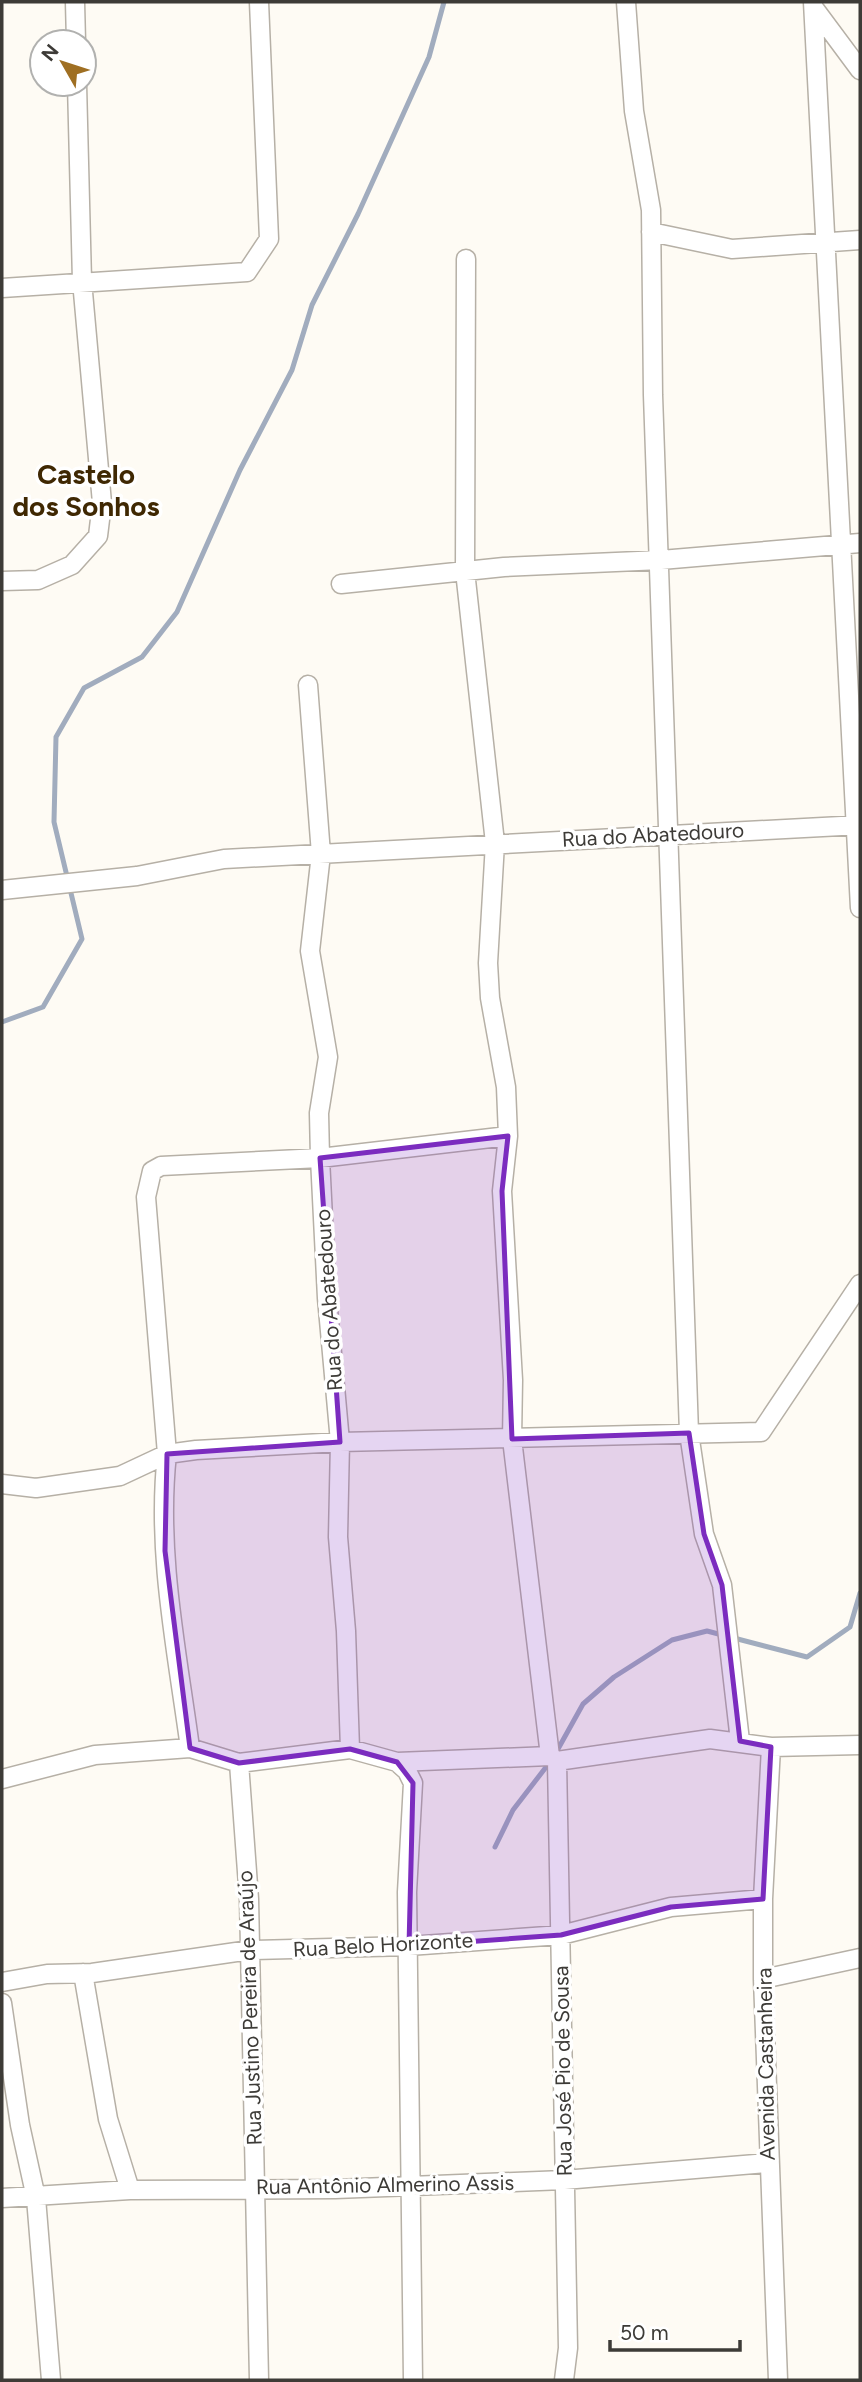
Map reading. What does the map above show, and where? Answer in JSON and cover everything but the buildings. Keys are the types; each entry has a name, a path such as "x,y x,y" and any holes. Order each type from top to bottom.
{"street":[{"path":"75,2 76,28"},
{"path":"2,288 82,281 229,275 247,272 259,259 269,239 259,2"},
{"path":"626,2 634,111 651,210 652,232 653,395 661,561 689,1433 704,1534 722,1585 740,1741"},
{"path":"813,4 860,70"},
{"path":"813,4 826,240 851,543 860,908"},
{"path":"2,581 38,580 72,565 98,536 102,503 82,281 77,98"},
{"path":"652,232 732,249 826,240 860,240"},
{"name":"Rua José Pio de Sousa","path":"466,259 464,571 495,844 488,963 490,998 506,1087 508,1136 502,1191 513,1380 512,1439 554,1759 561,1934 568,2348 564,2380"},
{"path":"341,584 464,571 661,561 851,543"},
{"name":"Rua do Abatedouro","path":"308,685 321,854 310,951 328,1057 319,1113 320,1158 327,1298 340,1442 338,1536 346,1631 350,1749"},
{"name":"Rua do Abatedouro","path":"2,890 137,876 223,859 859,825"},
{"path":"190,1748 165,1551 163,1490 167,1454 146,1197 152,1171 161,1166 320,1158 508,1136"},
{"path":"2,1484 36,1488 120,1476 167,1454 340,1442 761,1432 858,1292 860,1284"},
{"path":"2,1779 95,1755 190,1748 239,1763 350,1749 397,1762 554,1759 698,1740 740,1741 771,1747 860,1745"},
{"name":"Avenida Castanheira","path":"771,1747 763,1899 763,1979 778,2380"},
{"path":"397,1762 407,1771 413,1783 408,1839 413,2380"},
{"name":"Rua Justino Pereira de Araújo","path":"239,1763 250,1950 259,2380"},
{"name":"Rua Belo Horizonte","path":"2,1982 47,1974 83,1973 250,1950 409,1946 561,1934 671,1907 763,1899"},
{"path":"763,1979 860,1958"},
{"path":"83,1973 108,2119 130,2190"},
{"path":"2,2003 20,2125 36,2198 51,2380"},
{"name":"Rua Antônio Almerino Assis","path":"2,2198 36,2198 130,2190 410,2186 564,2180 768,2163"}],"highlighted area":[{"path":"508,1136 502,1191 512,1439 689,1433 704,1534 722,1585 740,1741 771,1747 763,1899 671,1907 561,1935 409,1946 413,1783 397,1762 350,1749 239,1763 190,1748 165,1551 167,1454 340,1442 320,1158"}],"waterway":[{"path":"2,1022 43,1007 82,939 54,822 56,737 84,688 142,657 177,612 240,470 292,370 312,305 358,214 429,57 444,2"},
{"path":"495,1847 513,1810 553,1758 583,1704 614,1677 672,1640 707,1631 807,1657 850,1627 860,1593"}],"district":[{"name":"Castelo dos Sonhos","path":"86,490"}]}
